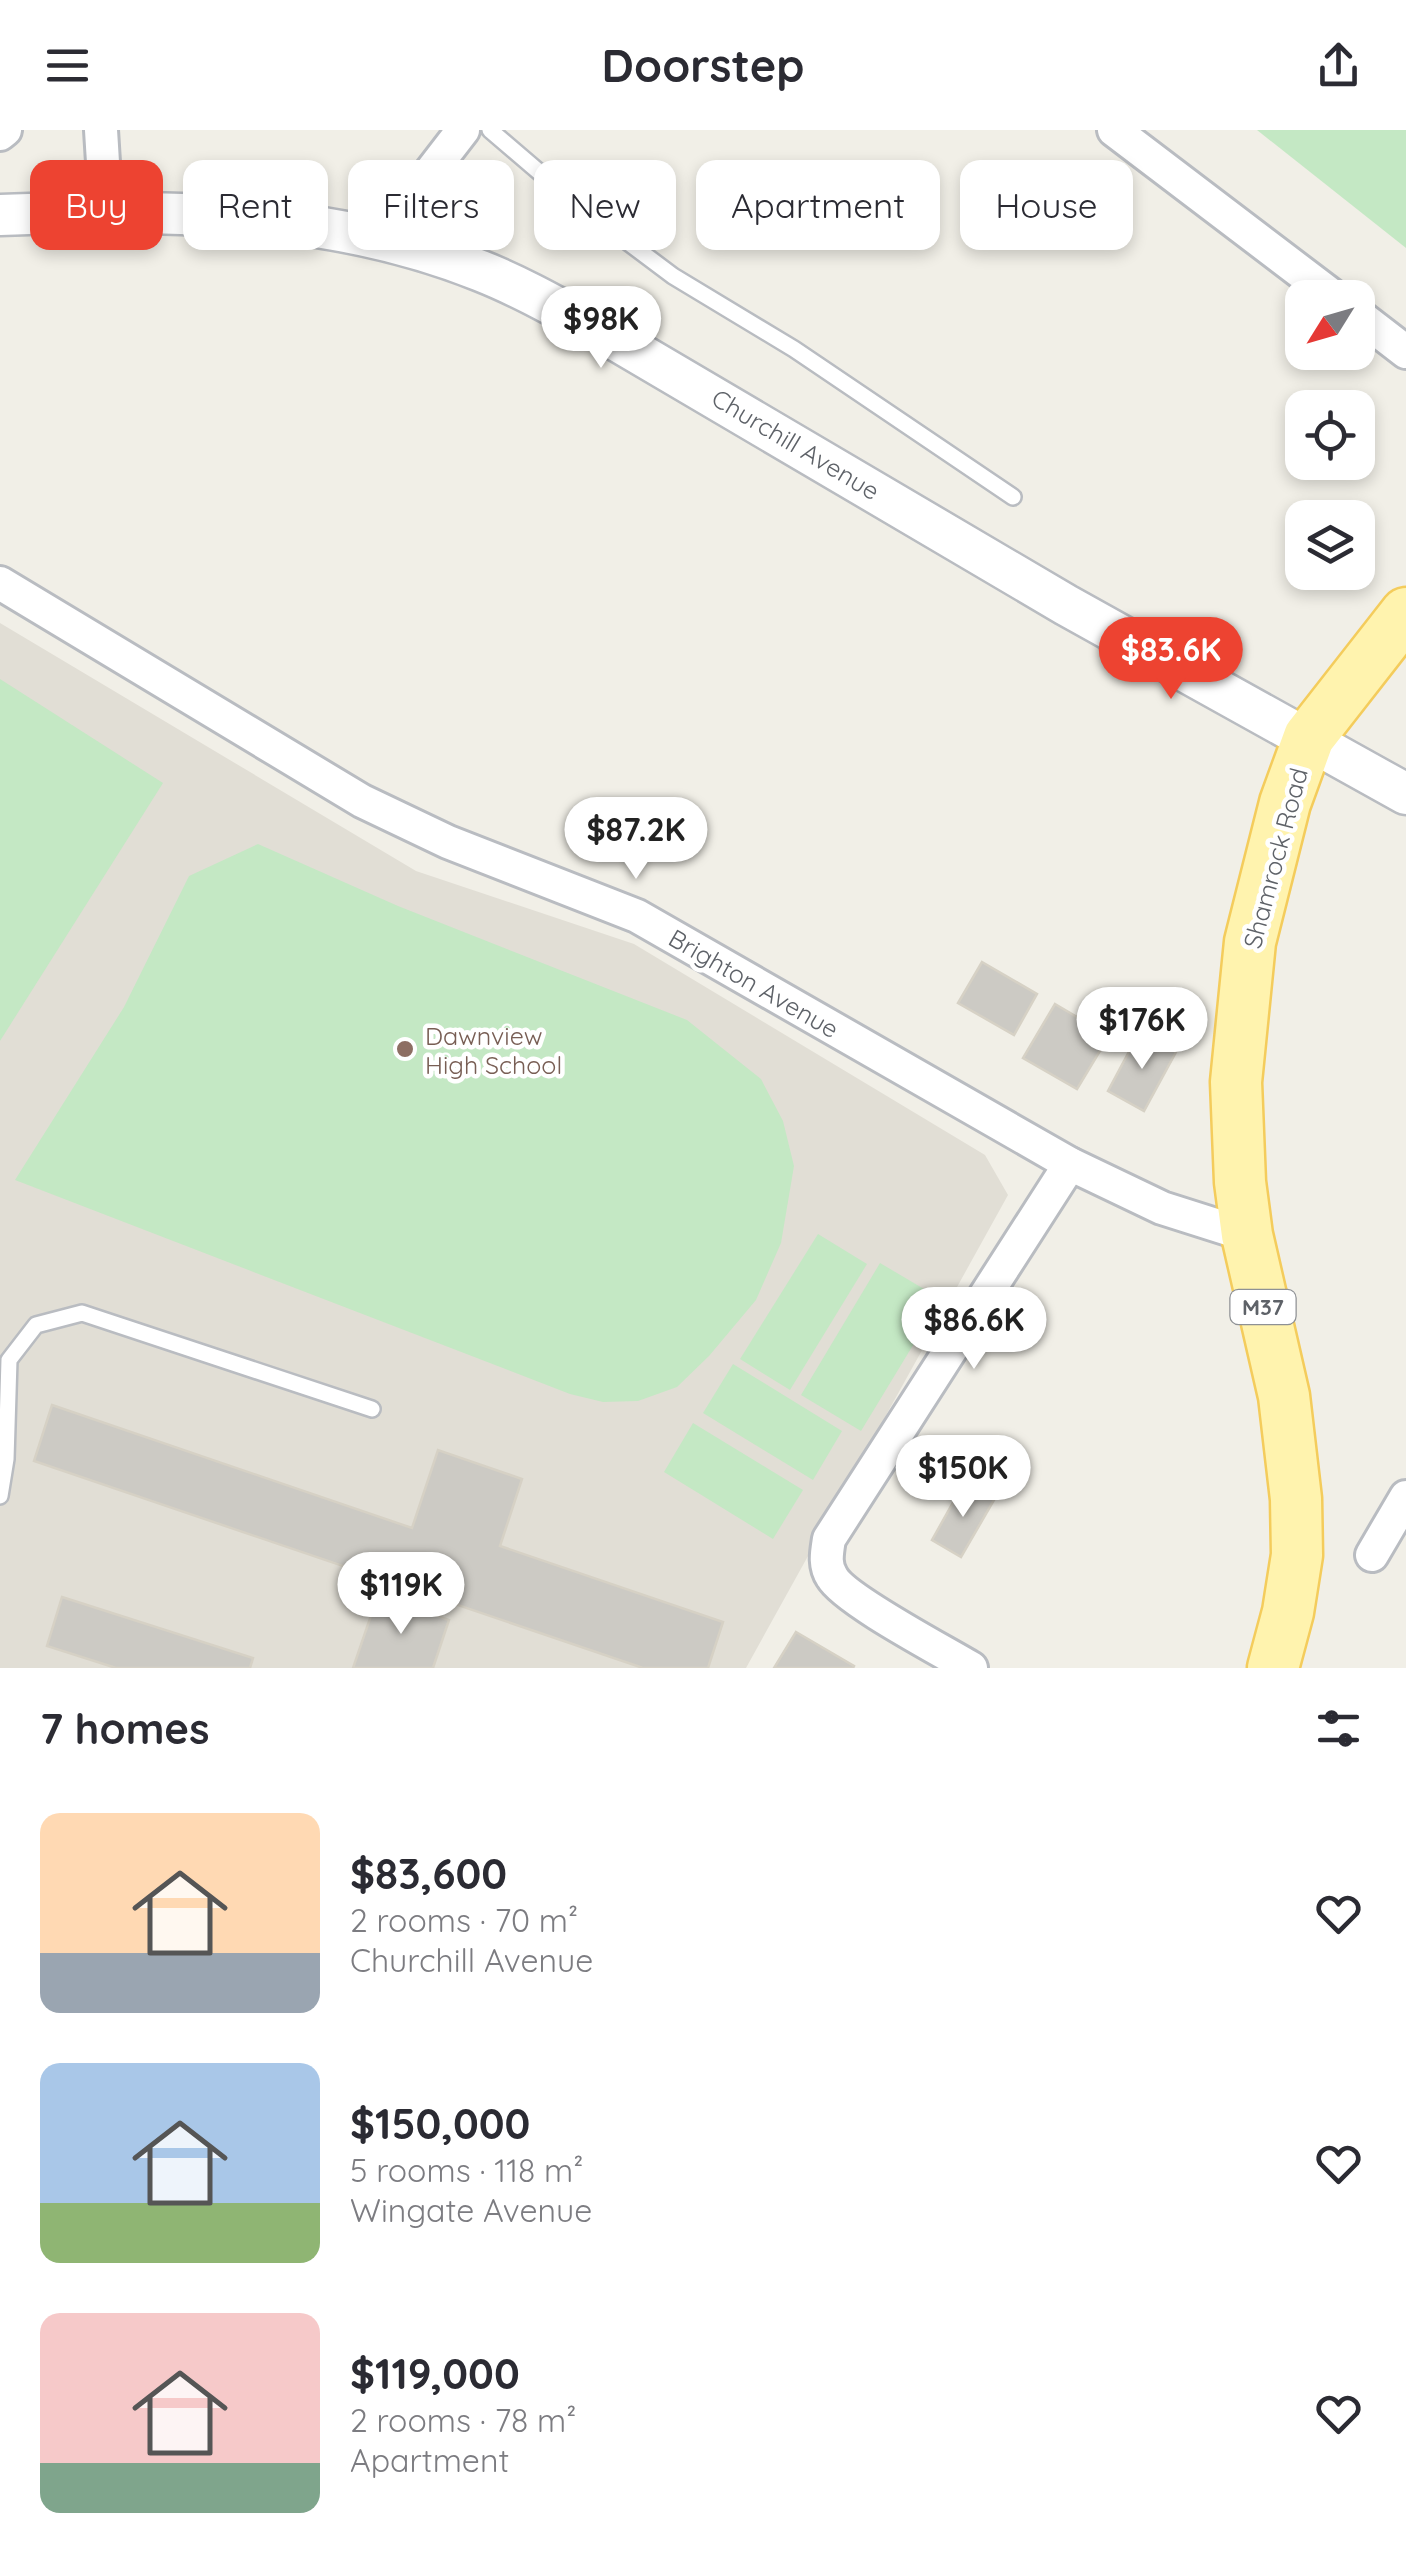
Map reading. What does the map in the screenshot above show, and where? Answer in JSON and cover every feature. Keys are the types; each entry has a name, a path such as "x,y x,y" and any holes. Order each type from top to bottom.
{"main road":[{"name":"Shamrock Road","path":"1273,1668 1288,1612 1297,1555 1296,1499 1284,1396 1247,1236 1240,1182 1236,1082 1250,942 1284,802 1309,738 1406,613"}],"street":[{"path":"101,130 103,160"},
{"path":"440,160 463,130"},
{"path":"1114,130 1311,280"},
{"name":"Churchill Avenue","path":"0,215 30,214"},
{"name":"Churchill Avenue","path":"163,214 306,225 348,233"},
{"name":"Churchill Avenue","path":"413,250 478,270 530,293 744,413 1066,605 1406,794"},
{"path":"1375,328 1406,352"},
{"name":"Brighton Avenue","path":"0,582 362,801 448,842 637,916 1070,1164 1162,1208 1247,1236"},
{"path":"970,1668 850,1595 832,1578 826,1560 830,1539 1070,1164"},
{"path":"1372,1555 1406,1497"}],"lane":[{"path":"490,130 572,200 673,276 794,350 1014,498"},
{"path":"0,1496 6,1459 9,1360 36,1325 82,1313 372,1409"}],"shaded area":[{"name":"Dawnview High School","path":"0,623 416,871 634,944 985,1155 1008,1195 746,1668 0,1668"}],"green space":[{"path":"1257,130 1406,130 1406,248"},
{"path":"0,679 163,783 0,1041"},
{"path":"258,844 398,906 687,1020 761,1079 783,1121 794,1166 781,1243 756,1300 677,1387 638,1401 603,1402 570,1394 15,1180 124,1007 189,876"},
{"path":"818,1234 867,1264 790,1390 740,1359"},
{"path":"880,1263 941,1299 861,1431 801,1395"},
{"path":"733,1364 842,1431 813,1480 703,1413"},
{"path":"693,1423 803,1490 773,1539 664,1472"}],"building":[{"path":"982,962 1037,994 1014,1035 958,1003"},
{"path":"1055,1004 1109,1036 1077,1089 1023,1058"},
{"path":"1139,1033 1176,1052 1144,1111 1108,1091"},
{"path":"52,1405 412,1528 438,1450 522,1479 500,1546 723,1622 708,1668 643,1668 34,1461"},
{"path":"964,1483 994,1500 961,1557 932,1540"},
{"path":"378,1595 449,1620 433,1668 353,1668"},
{"path":"62,1597 253,1658 250,1668 116,1668 47,1646"},
{"path":"796,1632 854,1666 853,1668 774,1668"}],"place":[{"name":"Dawnview High School","path":"405,1049"}]}
